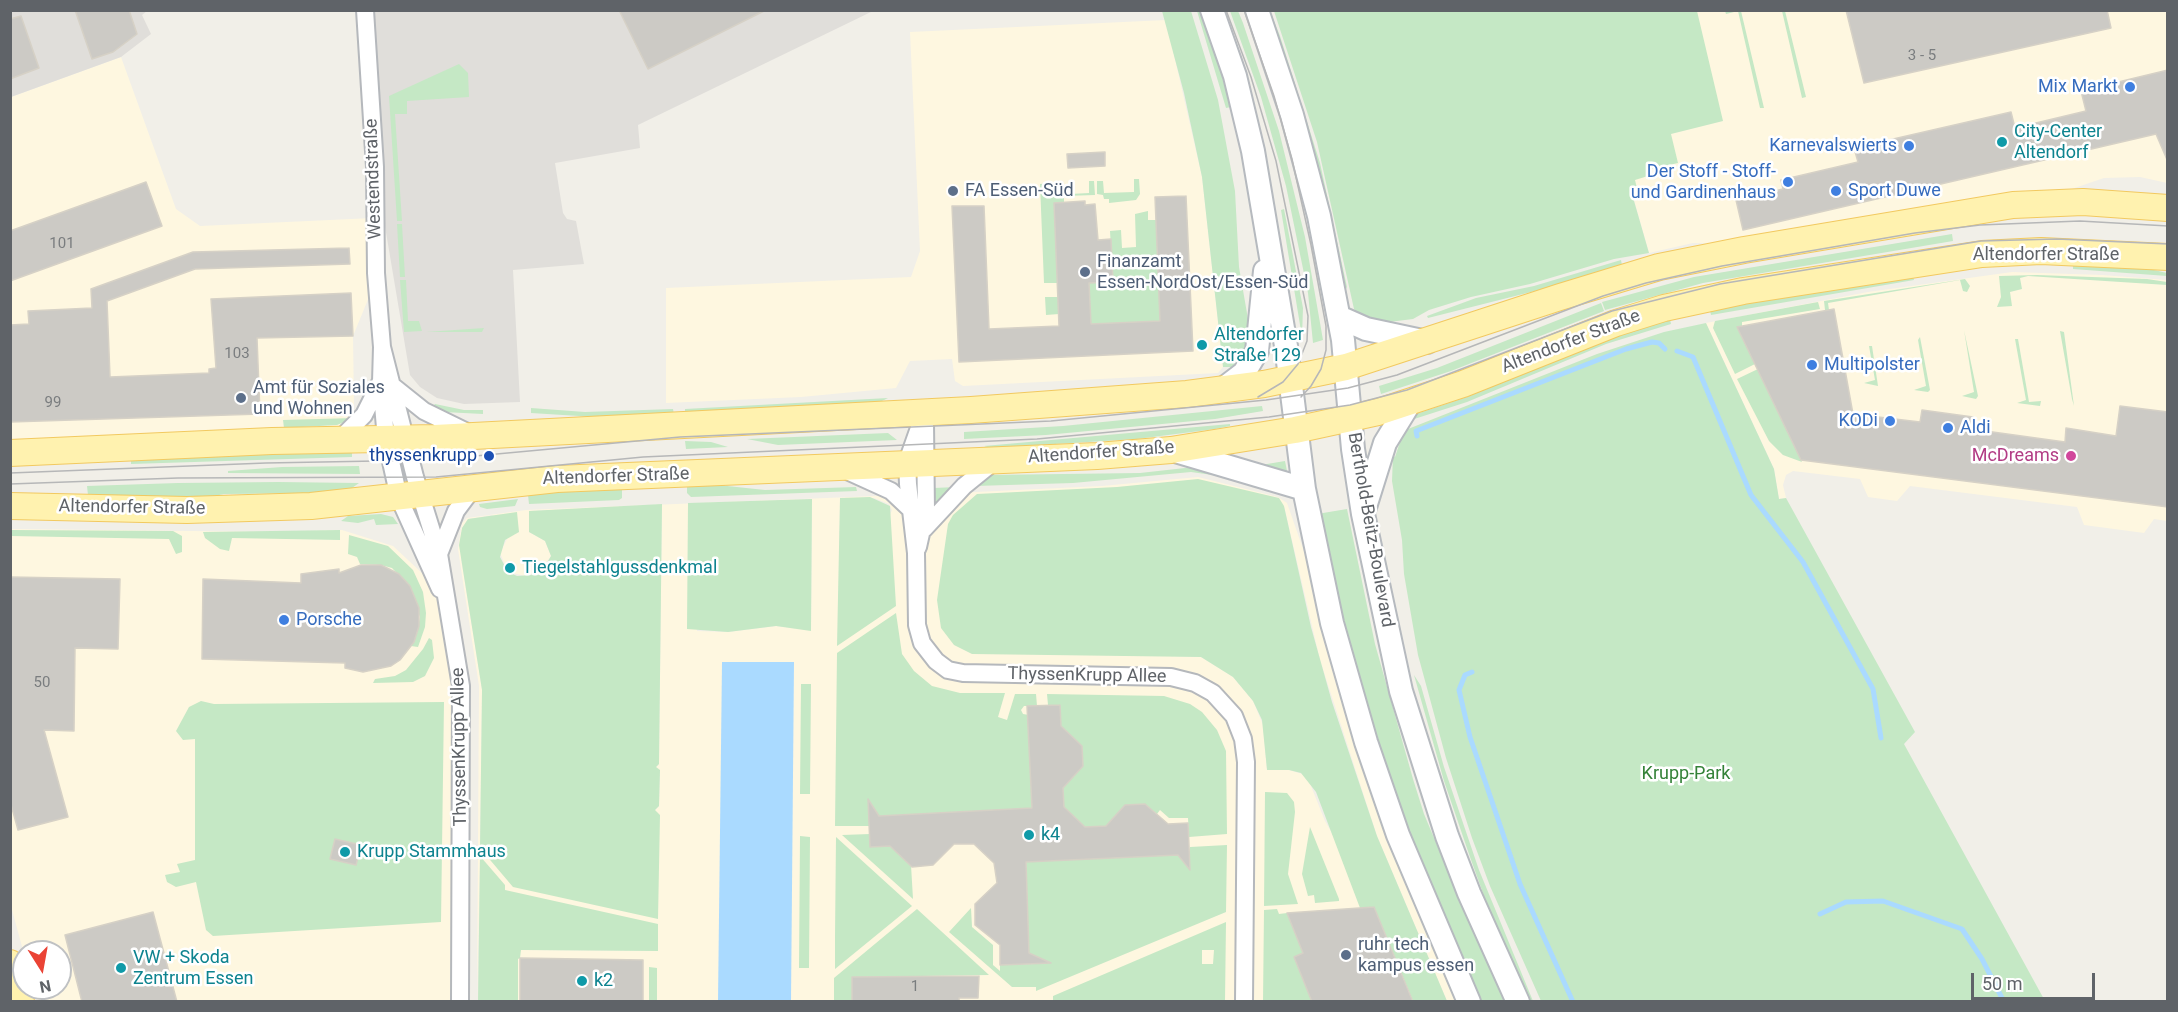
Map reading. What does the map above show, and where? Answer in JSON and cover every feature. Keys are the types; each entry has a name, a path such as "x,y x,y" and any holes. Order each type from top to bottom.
{"main road":[{"path":"1212,10 1240,95 1253,151 1290,379 1304,489 1332,623 1372,759 1419,889 1469,1002"},
{"name":"Berthold-Beitz-Boulevard","path":"1257,10 1303,150 1339,317 1363,514 1396,668 1417,746 1469,893 1518,1002"},
{"path":"10,453 341,438 396,439 475,436 1136,399 1290,379 1346,367 1659,267 1744,250 2013,205 2083,202 2168,208"},
{"path":"1223,389 1244,374 1257,351 1267,240"},
{"name":"Altendorfer Straße","path":"10,506 187,510 311,506 409,497 557,478 998,458 1097,456 1171,450 1295,430 1409,404 1616,322 1664,308 1743,291 1982,254 2050,251 2168,257"},
{"path":"1339,317 1366,328 1428,342"},
{"path":"1363,514 1385,443 1409,404"},
{"path":"1171,450 1304,489"},
{"path":"10,963 21,1002"}],"street":[{"name":"Westendstraße","path":"365,10 382,347 396,439 409,497 409,525"},
{"name":"Westendstraße","path":"341,438 364,415 387,384"},
{"path":"387,384 424,411 475,436"},
{"name":"ThyssenKrupp Allee","path":"926,411 909,508 916,553 916,613 920,635 931,656 948,670 963,673 1171,676 1205,688 1231,710 1241,731 1246,762 1244,1002"},
{"name":"ThyssenKrupp Allee","path":"923,530 964,486 998,458"},
{"name":"ThyssenKrupp Allee","path":"916,462 923,530 916,553"},
{"path":"837,467 891,491 909,508"},
{"path":"439,554 456,511 474,487"},
{"name":"ThyssenKrupp Allee","path":"409,497 439,554 461,686 460,1002"},
{"name":"ThyssenKrupp Allee","path":"409,525 446,601"}],"shaded area":[{"path":"11,11 147,11 142,15 151,34 121,57 11,97"},
{"path":"364,11 873,11 638,125 640,148 555,163 563,213 567,219 576,221 584,264 513,270 520,402 464,404 437,398 420,387 410,375 373,155"},
{"path":"1697,11 2167,11 2167,183 2140,177 2104,178 2051,196 1745,244 1693,243 1649,253 1632,193 1635,180 1647,171 1670,134"},
{"path":"1166,20 1202,177 1223,367 1218,373 963,386 955,381 952,359 910,361 896,388 801,397 666,403 666,288 911,277 920,251 910,32"},
{"path":"121,57 176,209 200,226 373,218 376,280 353,336 354,406 350,411 354,419 346,436 11,447 11,97"},
{"path":"2012,272 2167,280 2167,521 2154,519 2144,533 2084,525 2077,507 1910,486 1897,501 1868,497 1860,479 1793,471 1786,475 1783,485 1786,498 1779,499 1774,469 1706,323 1868,292"},
{"name":"ruhr tech kampus essen","path":"1198,477 1278,497 1287,503 1461,1001 1447,1001 1377,836 1320,660 1284,506 1171,656 1201,657 1233,677 1253,701 1263,725 1267,770 1289,770 1302,774 1309,781 1325,821 1374,907 1413,1001 518,1001 520,950 657,951 504,890 480,856 477,1001 479,686 458,549 462,523 467,518 526,510 1102,486","holes":["840,498 874,498 889,504 892,510 838,645","812,499 811,630 776,626 728,632 697,631 688,504","662,505 659,764 656,767 660,771 659,806 655,810 480,848 482,690 461,559 462,528 468,519 492,515 519,532 508,537 500,553 508,572 525,576 539,572 551,556 545,541 529,532 529,511","1190,859 1226,912 1036,987 1012,987 1000,965 1036,963"]},
{"path":"10,529 281,532 342,530 393,546 439,589 453,645 458,1001 37,1001 72,1000 72,940 20,940 11,906"}],"green space":[{"path":"1162,11 1191,11 1218,100 1235,191 1239,267 1248,319 1247,341 1242,356 1232,367 1223,367 1202,177 1184,93"},
{"path":"1197,11 1203,11 1231,107 1226,108"},
{"path":"1230,11 1238,11 1243,23 1279,131 1305,237 1323,340 1313,343 1308,293 1286,186 1261,97"},
{"path":"1265,11 1270,11 1280,36 1320,163 1347,287 1343,295"},
{"path":"1274,11 1697,11 1723,121 1671,134 1678,163 1647,170 1648,176 1635,180 1638,192 1632,194 1649,253 1614,259 1530,284 1471,297 1429,310 1413,319 1389,322 1370,320 1357,314 1354,309 1317,142"},
{"path":"1738,11 1741,11 1764,108 1760,108"},
{"path":"1782,11 1785,11 1806,97 1802,98"},
{"path":"459,64 468,73 469,97 407,101 407,114 395,114 402,221 397,221 389,96"},
{"path":"1134,179 1139,179 1140,194 1136,200 1109,203 1109,199 1104,199 1103,195 1097,194 1097,181 1103,181 1104,193 1134,192"},
{"path":"1089,181 1094,181 1095,195 1064,196 1064,202 1054,203 1058,283 1044,283 1040,184 1050,183 1051,195 1089,193"},
{"path":"1284,209 1303,308 1302,337 1281,210"},
{"path":"1148,211 1148,220 1156,220 1160,321 1091,324 1089,283 1113,282 1110,231 1121,230 1122,248 1136,247 1135,214"},
{"path":"397,224 402,224 405,277 400,277"},
{"path":"1952,234 1953,241 1703,283 1605,310 1602,302 1694,277"},
{"path":"1621,260 1622,265 1535,291 1428,318 1427,316 1476,298 1534,286"},
{"path":"2073,264 2141,267 2167,273 2167,276 2073,269"},
{"path":"1913,275 1914,280 1711,315 1710,310"},
{"path":"2037,275 2147,279 2167,282 2167,285 2028,276 2020,278 2022,289 2010,292 2012,306 1997,307 2001,297 1999,276"},
{"path":"1965,279 1970,286 1967,292 1963,291 1960,280 1828,303 1829,310 1825,310 1824,301"},
{"path":"400,280 406,280 408,321 419,321 422,331 404,332"},
{"path":"1045,297 1058,297 1059,314 1046,315"},
{"path":"1818,302 1820,309 1742,322 1742,326 1738,327 1755,364 1735,374 1713,328 1715,321"},
{"path":"1601,303 1604,311 1451,371 1381,394 1379,386 1437,368"},
{"path":"1670,319 1671,324 1606,344 1467,402 1408,421 1407,417 1467,397 1569,353 1616,335"},
{"name":"Krupp-Park","path":"1706,323 1774,469 1779,499 1786,498 1915,732 1904,744 2045,1001 1541,1001 1490,886 1472,838 1446,758 1418,655 1404,574 1402,540 1392,481 1393,455 1395,457 1403,433 1408,429 1597,354 1664,332"},
{"path":"484,328 482,332 426,332"},
{"path":"1964,330 1978,396 1976,399 1962,396 1974,392"},
{"path":"2060,331 2064,332 2074,406 2072,399"},
{"path":"1920,337 1930,390 1928,392 1914,390 1926,386 1918,340"},
{"path":"2015,339 2018,339 2029,402 2041,401 2040,406 2017,403 2026,400"},
{"path":"1869,346 1872,346 1878,386 1864,383 1875,380"},
{"path":"1758,369 1802,462 1783,455 1769,441 1737,379"},
{"path":"888,398 880,402 685,413 685,409"},
{"path":"435,404 464,410 483,410 483,414 444,412 432,407"},
{"path":"1262,406 1263,411 1215,419 1046,435 964,439 964,432 1063,426"},
{"path":"531,408 585,412 673,409 674,414 595,417 531,413"},
{"path":"354,418 337,425 284,428 283,420"},
{"path":"1230,424 1230,426 1215,429 1137,439 990,448 984,446"},
{"path":"888,433 897,440 778,445 747,439"},
{"path":"685,441 711,442 728,447 686,449"},
{"path":"339,449 352,453 352,457 131,464 131,456"},
{"path":"1285,461 1288,476 1249,467"},
{"path":"359,466 360,474 228,473 228,471 282,467"},
{"path":"1194,467 1227,477 1191,472 1073,483 975,486 987,475 1140,473"},
{"path":"1198,479 1279,498 1284,506 1311,627 1332,702 1377,836 1447,1001 1413,1001 1374,907 1360,908 1316,792 1301,773 1289,770 1267,770 1262,720 1253,701 1233,677 1201,657 972,654 954,645 941,628 937,600 948,524 953,515 977,494 1117,487"},
{"path":"178,483 359,483 352,488 331,493 224,494 195,500 88,495 87,486"},
{"path":"718,485 765,490 856,487 857,491 691,497 687,493 687,486"},
{"path":"956,487 936,506 934,488"},
{"path":"622,488 622,498 619,500 529,504 528,495 534,493"},
{"path":"870,497 890,506 896,606 837,646 840,498"},
{"path":"518,499 515,506 487,509 480,507 479,504"},
{"path":"812,499 811,631 776,626 728,632 687,629 688,503"},
{"path":"662,504 659,764 656,767 660,770 659,806 655,810 660,815 658,919 513,887 480,848 482,690 459,545 462,528 468,519 517,512 519,532 505,540 500,557 508,572 517,576 531,575 544,568 551,556 545,541 529,532 529,511"},
{"path":"1347,509 1375,644 1424,814 1468,919 1508,1001 1478,1001 1431,895 1389,781 1339,615 1317,514"},
{"path":"381,514 393,517 398,524 376,525 374,519 358,523 341,521 348,516"},
{"path":"11,530 173,531 182,536 182,552 176,554 169,539 11,536"},
{"path":"340,530 340,540 232,538 229,551 220,549 205,538 203,532"},
{"path":"349,535 388,546 413,570 423,592 426,613 425,627 418,647 411,646 417,633 420,617 410,587 392,568 360,564 357,557 348,554"},
{"path":"896,613 902,654 914,671 932,686 960,693 1005,693 998,717 1007,720 1015,694 1036,694 1037,706 1024,706 1021,710 1023,714 1029,715 1032,813 1023,809 876,817 876,811 873,809 869,826 835,826 837,653"},
{"path":"429,638 432,640 434,658 425,676 413,682 373,683 375,679 395,676 406,670"},
{"path":"1414,675 1421,686 1444,767 1479,870 1533,1001 1528,1001 1493,921 1444,781"},
{"path":"801,684 811,684 810,794 800,794"},
{"path":"1047,694 1164,696 1190,704 1202,712 1217,730 1226,751 1227,834 1189,837 1188,818 1169,818 1160,810 1157,814 1145,804 1125,805 1106,826 1085,827 1064,808 1063,788 1083,766 1082,746 1061,726 1060,705 1048,705"},
{"path":"201,701 214,704 444,702 441,922 213,936 206,930 196,882 176,887 167,882 165,875 180,872 177,864 195,860 195,739 183,740 176,731 189,707"},
{"path":"1265,792 1287,793 1294,802 1295,812 1288,874 1298,904 1264,906"},
{"path":"1310,827 1339,901 1315,903 1314,895 1308,896 1302,874"},
{"path":"870,834 871,847 890,846 911,865 913,899 842,835"},
{"path":"800,836 810,837 809,968 799,968"},
{"path":"836,837 912,906 835,969 835,937"},
{"path":"1227,845 1226,912 1036,991 1036,987 1012,987 949,932 971,908 972,927 993,945 993,965 1000,971 1000,965 1034,964 1029,955 1026,856 1036,861 1181,855 1189,860 1190,847"},
{"path":"480,856 505,885 505,890 658,924 658,951 521,950 518,959 518,1001 478,1002"},
{"path":"917,909 989,975 853,977 852,1001 834,1002 834,978"},
{"path":"1277,909 1279,914 1287,913 1303,953 1294,957 1312,1001 1263,1002 1264,910"},
{"path":"1226,922 1225,1001 1053,1001 1053,996","holes":["1202,950 1214,950 1213,964 1202,964"]},
{"path":"649,967 657,968 657,1001 649,1001"}],"water":[{"path":"722,662 794,662 791,1001 718,1001"}],"building":[{"path":"75,10 129,10 137,34 113,52 92,59"},
{"path":"619,10 766,10 648,69"},
{"path":"1846,10 2107,10 2111,28 1864,83"},
{"path":"21,16 39,68 10,79 10,19"},
{"name":"City-Center Altendorf","path":"2168,70 2168,162 2156,134 1743,230 1736,200 1783,189 1781,180 1858,162 1854,148 2011,112 2015,128 2086,111 2081,91"},
{"path":"1105,152 1105,166 1068,168 1067,154"},
{"path":"146,182 162,226 10,281 10,231"},
{"name":"Finanzamt Essen-NordOst/Essen-Süd","path":"1186,196 1193,351 959,362 952,206 984,206 989,329 1059,326 1054,203 1085,201 1085,205 1095,204 1098,240 1111,239 1113,282 1089,283 1091,324 1160,321 1155,197"},
{"path":"349,248 350,264 195,269 107,301 110,377 209,373 209,369 216,368 211,299 351,293 353,336 257,338 260,414 10,422 10,325 29,324 28,311 92,308 91,289 193,252"},
{"path":"1834,309 1853,414 1920,422 1922,410 1973,417 1971,429 2065,442 2066,428 2116,436 2120,406 2168,412 2168,507 1801,460 1737,327"},
{"path":"361,565 381,565 399,574 410,586 419,608 419,626 414,642 400,660 391,666 363,672 345,668 345,663 202,659 203,579 301,583 301,574 339,569 339,573"},
{"path":"10,577 120,579 118,649 75,648 74,731 44,730 68,817 18,830 10,801"},
{"name":"k4","path":"1060,705 1061,726 1082,746 1083,766 1063,788 1064,807 1085,827 1106,826 1125,805 1145,804 1168,824 1188,823 1190,870 1178,855 1026,862 1029,953 1051,963 1000,965 1000,945 975,925 975,904 997,883 994,863 974,844 954,844 933,865 912,867 890,846 870,847 868,799 879,816 1032,808 1027,706"},
{"name":"Krupp Stammhaus","path":"335,839 361,845 356,865 330,859"},
{"name":"ruhr tech kampus essen","path":"1374,907 1413,1002 1312,1002 1294,957 1303,953 1287,913"},
{"name":"VW + Skoda Zentrum Essen","path":"153,912 177,1002 82,1002 72,963 72,940 66,940 65,935"},
{"name":"k2","path":"520,958 643,960 643,1002 520,1002"},
{"path":"979,976 978,998 959,998 959,1002 852,1002 852,977"}],"waterway":[{"path":"1417,436 1416,431 1626,349 1652,342 1659,343 1665,349"},
{"path":"1677,351 1693,357 1751,495 1803,562 1873,689 1881,738"},
{"path":"1472,672 1465,675 1459,690 1470,737 1520,884 1573,1002"},
{"path":"1820,914 1846,902 1883,901 1962,929 1982,959 2004,1002"}],"tram line":[{"path":"1226,10 1251,77 1276,161 1308,316 1307,341 1298,364 1283,382 1258,397"},
{"path":"1244,10 1274,96 1292,159 1326,326 1326,350 1321,369 1301,397"},
{"path":"10,473 266,463 432,460 680,437 1051,421 1266,400 1348,388 1397,375 1603,296 1646,283 1722,266 1915,233 1980,225 2080,221 2168,226"},
{"path":"10,484 178,478 436,477 643,457 1037,439 1269,417 1350,405 1407,390 1612,311 1720,284 1981,241 2057,239 2168,244"}],"place":[{"name":"Mix Markt","path":"2130,87"},
{"name":"City-Center Altendorf","path":"2002,142"},
{"name":"Karnevalswierts","path":"1909,146"},
{"name":"Der Stoff - Stoff- und Gardinenhaus","path":"1788,182"},
{"name":"FA Essen-Süd","path":"953,191"},
{"name":"Sport Duwe","path":"1836,191"},
{"name":"Finanzamt Essen-NordOst/Essen-Süd","path":"1085,272"},
{"name":"Altendorfer Straße 129","path":"1202,345"},
{"name":"Multipolster","path":"1812,365"},
{"name":"Amt für Soziales und Wohnen","path":"241,398"},
{"name":"KODi","path":"1890,421"},
{"name":"Aldi","path":"1948,428"},
{"name":"thyssenkrupp","path":"489,456"},
{"name":"McDreams","path":"2071,456"},
{"name":"Tiegelstahlgussdenkmal","path":"510,568"},
{"name":"Porsche","path":"284,620"},
{"name":"k4","path":"1029,835"},
{"name":"Krupp Stammhaus","path":"345,852"},
{"name":"ruhr tech kampus essen","path":"1346,955"},
{"name":"VW + Skoda Zentrum Essen","path":"121,968"},
{"name":"k2","path":"582,981"}]}
